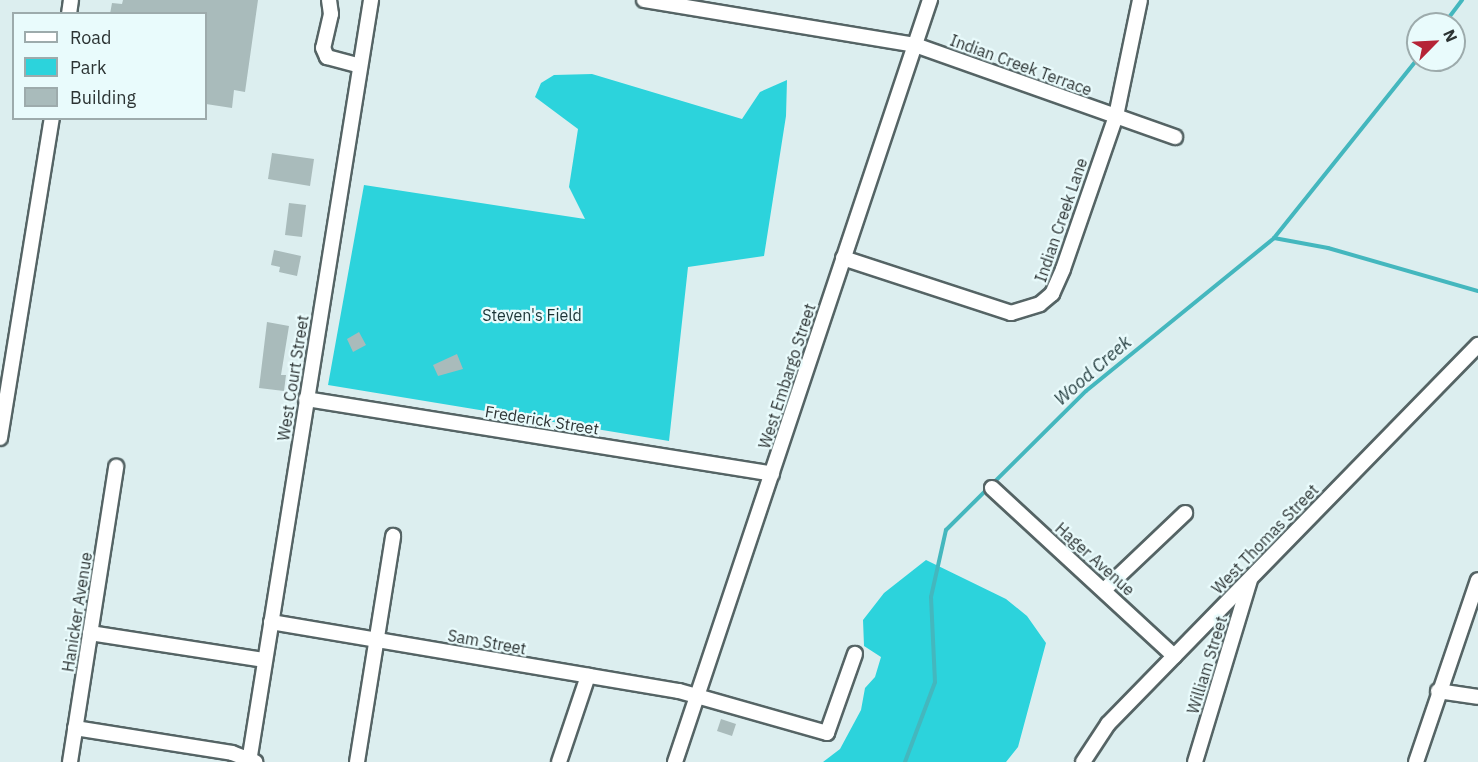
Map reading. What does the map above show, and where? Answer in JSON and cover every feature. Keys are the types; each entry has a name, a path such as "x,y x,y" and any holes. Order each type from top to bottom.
{"street":[{"path":"329,0 331,14 323,48 327,57 360,66"},
{"name":"West Court Street","path":"251,761 306,399 371,0"},
{"name":"Indian Creek Terrace","path":"644,0 915,45 1175,137"},
{"name":"West Embargo Street","path":"675,762 930,0"},
{"path":"1116,116 1140,0"},
{"name":"Indian Creek Lane","path":"843,258 1011,313 1040,304 1052,294 1064,269 1116,116"},
{"path":"0,438 7,351 52,120"},
{"name":"West Thomas Street","path":"1083,762 1108,724 1478,345"},
{"name":"Frederick Street","path":"306,399 772,474"},
{"name":"Hanicker Avenue","path":"70,762 116,467"},
{"name":"Hager Avenue","path":"992,489 1174,656"},
{"path":"1104,590 1185,513"},
{"path":"357,762 393,536"},
{"name":"William Street","path":"1195,762 1251,578"},
{"path":"1416,762 1438,691 1478,580"},
{"name":"Sam Street","path":"271,622 697,694 828,733 855,654"},
{"path":"90,633 265,660"},
{"path":"559,762 588,676"},
{"path":"1438,691 1478,698"},
{"path":"75,728 232,753 251,761"}],"green space":[{"name":"Steven's Field","path":"592,74 742,119 760,92 787,80 786,116 764,256 688,267 669,441 328,385 364,185 585,219 569,187 578,129 535,97 541,83 554,75"},
{"path":"926,560 1006,599 1027,616 1046,643 1018,747 1006,762 823,762 840,749 861,710 865,688 875,677 881,657 864,646 863,620 884,593"}],"building":[{"path":"123,0 258,0 245,92 234,90 232,108 207,104 207,12 110,12 112,3 122,4"},
{"path":"272,153 314,159 310,186 268,179"},
{"path":"289,203 306,205 302,237 285,235"},
{"path":"274,250 301,256 297,276 279,272 280,267 271,265"},
{"path":"267,322 289,326 281,375 286,375 284,391 259,388"},
{"path":"359,332 366,345 353,352 347,339"},
{"path":"457,354 463,369 438,376 433,365"},
{"path":"721,719 736,724 732,736 717,731"}],"waterway":[{"name":"Wood Creek","path":"1453,12 1462,0"},
{"name":"Wood Creek","path":"905,762 935,682 931,597 946,530 1086,391 1274,238 1407,72"},
{"path":"1274,238 1328,248 1478,291"}]}
